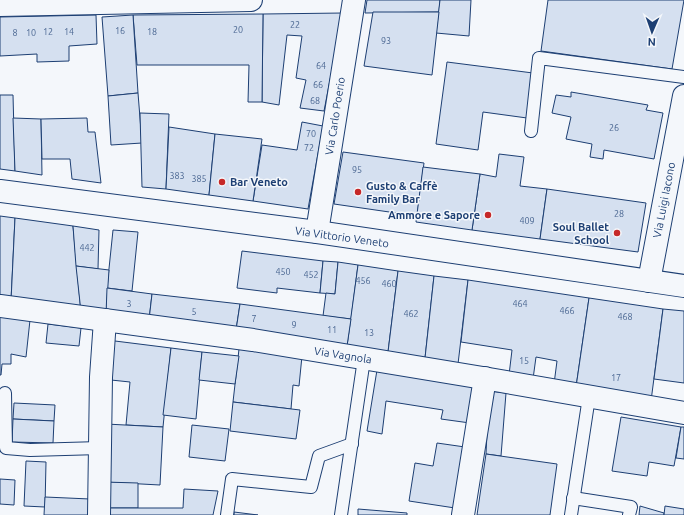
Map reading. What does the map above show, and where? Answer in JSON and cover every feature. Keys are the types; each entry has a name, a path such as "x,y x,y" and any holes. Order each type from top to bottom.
{"street":[{"path":"0,5 251,0"},
{"name":"Via Carlo Poerio","path":"317,232 354,0"},
{"name":"Via Luigi Iacono","path":"649,281 684,96"},
{"name":"Via Vittorio Veneto","path":"0,191 317,232 684,286"},
{"name":"Via Vagnola","path":"0,306 253,340 485,378 684,413"},
{"path":"99,515 101,377 105,320"},
{"path":"463,515 485,378"}],"lane":[{"path":"531,131 539,58 684,77"},
{"path":"341,515 364,359"},
{"path":"6,393 6,448 30,450 100,448"},
{"path":"571,515 589,397"},
{"path":"227,515 232,479 310,487 319,456 352,444"},
{"path":"573,498 630,507 629,515"}],"building":[{"path":"367,0 440,0 439,12 365,13"},
{"path":"440,0 471,0 469,36 436,33"},
{"path":"548,0 684,0 672,69 541,51"},
{"path":"373,12 439,12 432,75 364,66"},
{"path":"343,13 324,111 300,108 306,80 296,78 302,36 287,35 279,105 262,102 263,14"},
{"path":"263,14 262,102 248,102 249,65 137,65 133,15"},
{"path":"96,15 97,44 69,46 69,61 37,62 37,54 0,56 0,17"},
{"path":"133,15 138,93 108,96 102,17"},
{"path":"447,62 533,73 527,118 483,112 478,150 436,144"},
{"path":"571,92 648,105 646,110 663,113 654,159 604,150 603,159 590,157 592,144 566,139 571,117 552,113 556,95 571,97"},
{"path":"138,93 142,143 111,145 108,96"},
{"path":"0,95 13,95 15,171 0,169"},
{"path":"140,113 169,114 166,189 142,187"},
{"path":"13,118 41,119 42,175 15,171"},
{"path":"87,118 88,132 95,132 101,183 72,179 70,159 42,159 41,119"},
{"path":"302,122 323,126 308,209 253,201 262,145 297,150"},
{"path":"169,127 215,134 209,195 166,189"},
{"path":"215,134 262,139 253,201 209,195"},
{"path":"343,152 424,163 417,216 334,204"},
{"path":"499,154 524,157 520,186 547,189 540,239 472,230 480,174 496,177"},
{"path":"423,167 480,174 472,230 416,222"},
{"path":"547,189 646,203 638,252 540,239"},
{"path":"0,216 15,218 11,301 0,300"},
{"path":"15,218 73,226 81,312 11,301"},
{"path":"73,226 99,230 98,269 76,266"},
{"path":"113,230 138,232 132,291 107,288"},
{"path":"242,251 323,261 320,293 277,288 277,293 237,288"},
{"path":"323,261 338,262 335,294 320,293"},
{"path":"338,262 358,265 351,319 323,316 326,293 335,294"},
{"path":"358,265 398,271 388,352 347,346"},
{"path":"76,266 109,270 106,315 81,312"},
{"path":"398,271 434,276 425,358 388,352"},
{"path":"434,276 468,280 458,364 425,358"},
{"path":"468,280 589,298 576,387 554,384 557,361 536,357 533,379 509,375 512,350 461,342"},
{"path":"107,288 152,294 149,320 106,315"},
{"path":"152,294 240,304 236,330 149,320"},
{"path":"589,298 663,309 651,401 576,387"},
{"path":"240,304 351,319 347,346 236,330"},
{"path":"663,309 684,311 684,383 654,379"},
{"path":"0,316 30,320 26,357 11,354 11,364 2,364 1,375 0,375"},
{"path":"48,324 81,328 79,346 46,343"},
{"path":"107,340 171,348 163,427 126,425 130,382 111,380"},
{"path":"171,348 202,352 196,419 163,415"},
{"path":"239,349 302,356 299,386 293,385 291,409 233,402"},
{"path":"202,352 239,356 235,384 199,380"},
{"path":"377,370 476,385 470,423 441,419 443,410 386,401 382,434 367,431"},
{"path":"489,391 506,393 501,456 486,454"},
{"path":"233,402 300,410 296,439 230,431"},
{"path":"14,403 55,405 54,421 13,419"},
{"path":"621,417 681,427 674,466 649,462 647,476 612,471"},
{"path":"13,419 54,421 53,443 12,442"},
{"path":"106,424 163,427 160,485 104,482"},
{"path":"192,425 229,429 225,461 189,457"},
{"path":"681,427 684,427 684,459 676,458"},
{"path":"437,443 465,447 455,508 409,501 415,463 433,466"},
{"path":"486,454 557,464 550,515 477,515"},
{"path":"26,461 46,462 45,507 24,506"},
{"path":"0,479 15,480 14,505 0,504"},
{"path":"104,482 138,483 138,508 103,508"},
{"path":"184,489 218,491 213,515 103,515 103,508 183,508"},
{"path":"45,497 90,499 89,515 44,515"},
{"path":"640,506 664,513 664,515 639,515"},
{"path":"665,506 684,509 684,515 664,515"},
{"path":"358,509 407,513 407,515 358,515"},
{"path":"234,512 258,515 234,515"}],"place":[{"name":"Bar Veneto","path":"222,182"},
{"name":"Gusto & Caffè Family Bar","path":"358,192"},
{"name":"Ammore e Sapore","path":"488,215"},
{"name":"Soul Ballet School","path":"617,233"}]}
